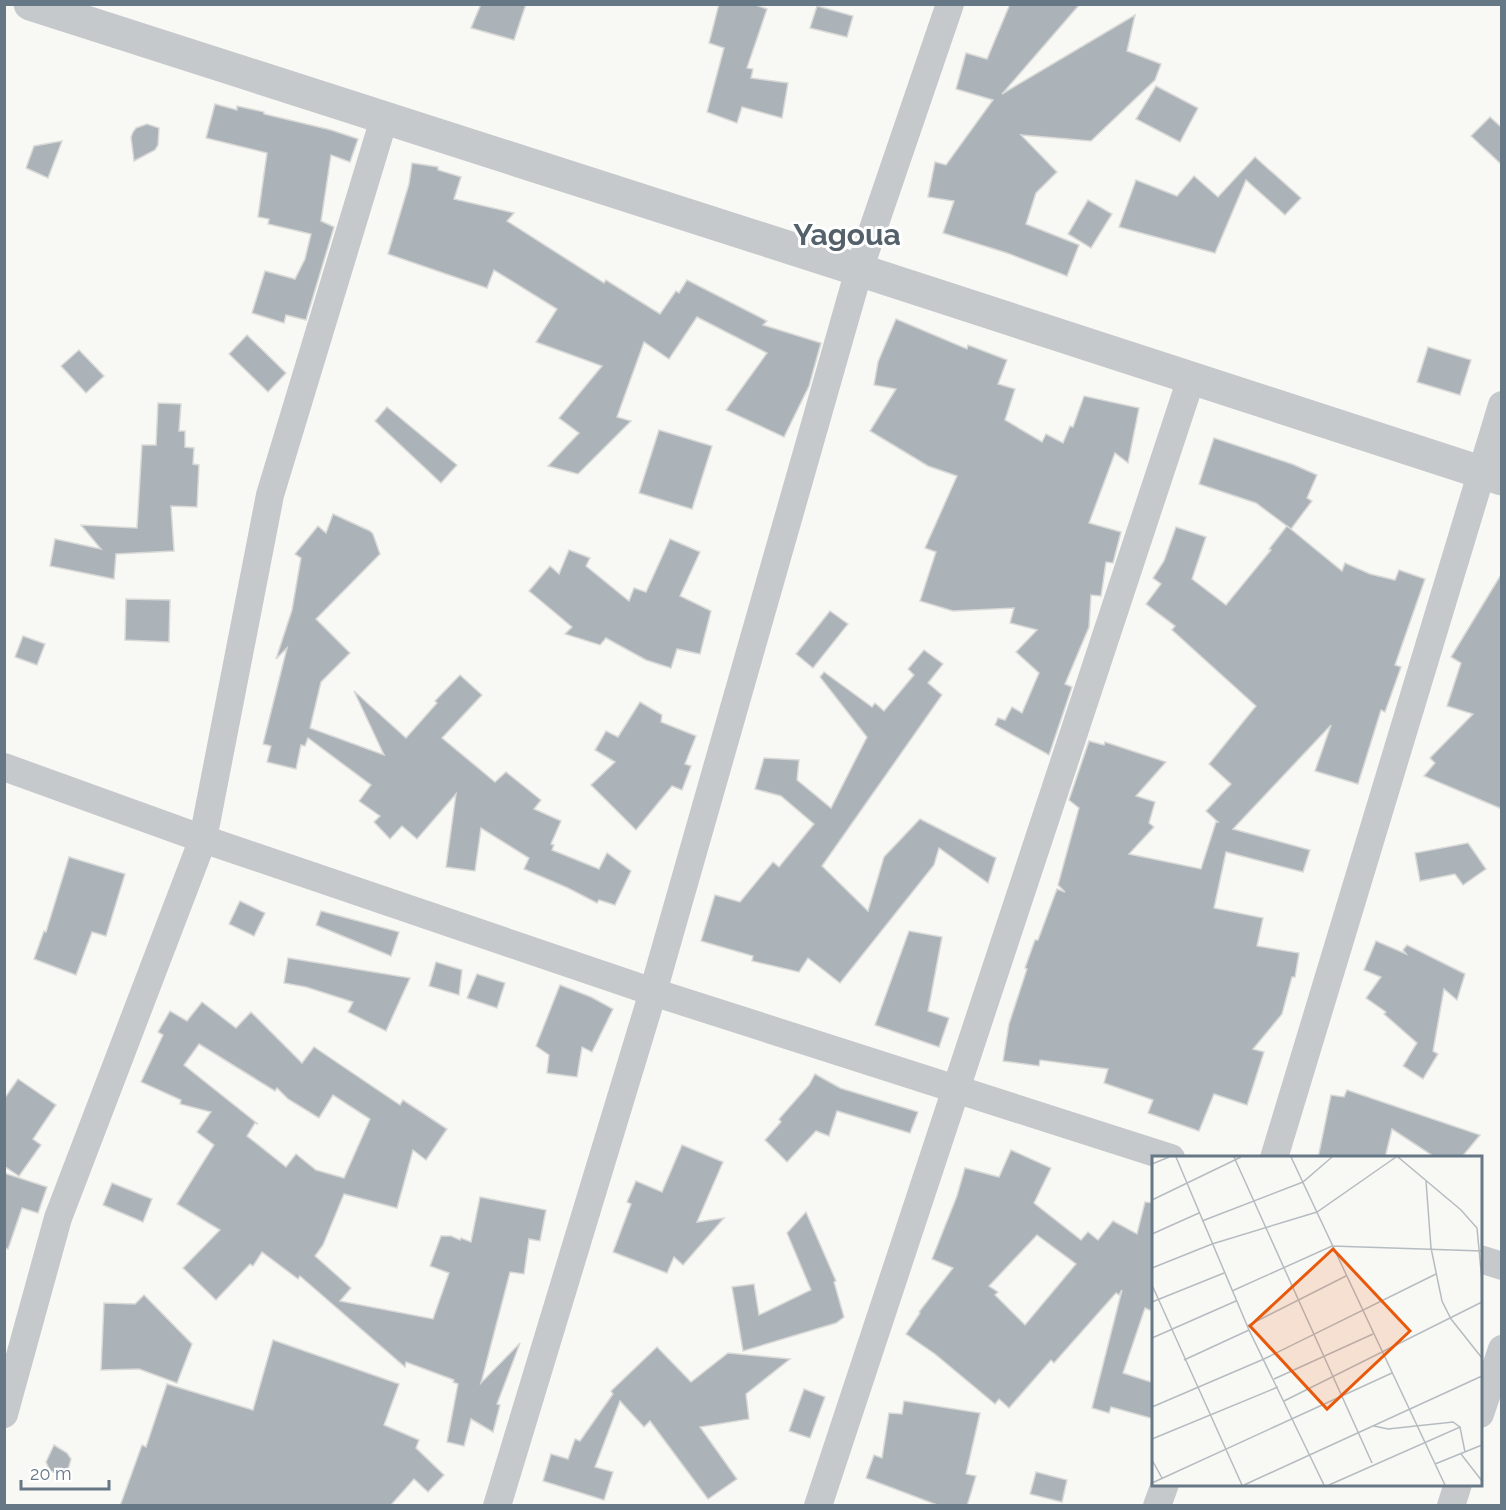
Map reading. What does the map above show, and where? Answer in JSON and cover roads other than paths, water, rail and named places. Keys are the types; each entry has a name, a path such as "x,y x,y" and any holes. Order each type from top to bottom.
{"street":[{"path":"30,4 1492,476"},
{"path":"497,1506 653,992 859,270 951,4"},
{"path":"4,1414 58,1218 203,839 270,495 384,119"},
{"path":"818,1506 958,1089 1191,379"},
{"path":"1275,1156 1492,476 1502,405"},
{"path":"4,767 203,839 653,992 1165,1156"},
{"path":"1482,1260 1502,1266"},
{"path":"1482,1408 1502,1349"},
{"path":"1157,1506 1165,1486"},
{"path":"1451,1506 1458,1486"}],"district":[{"name":"Yagoua","path":"847,234"}]}
